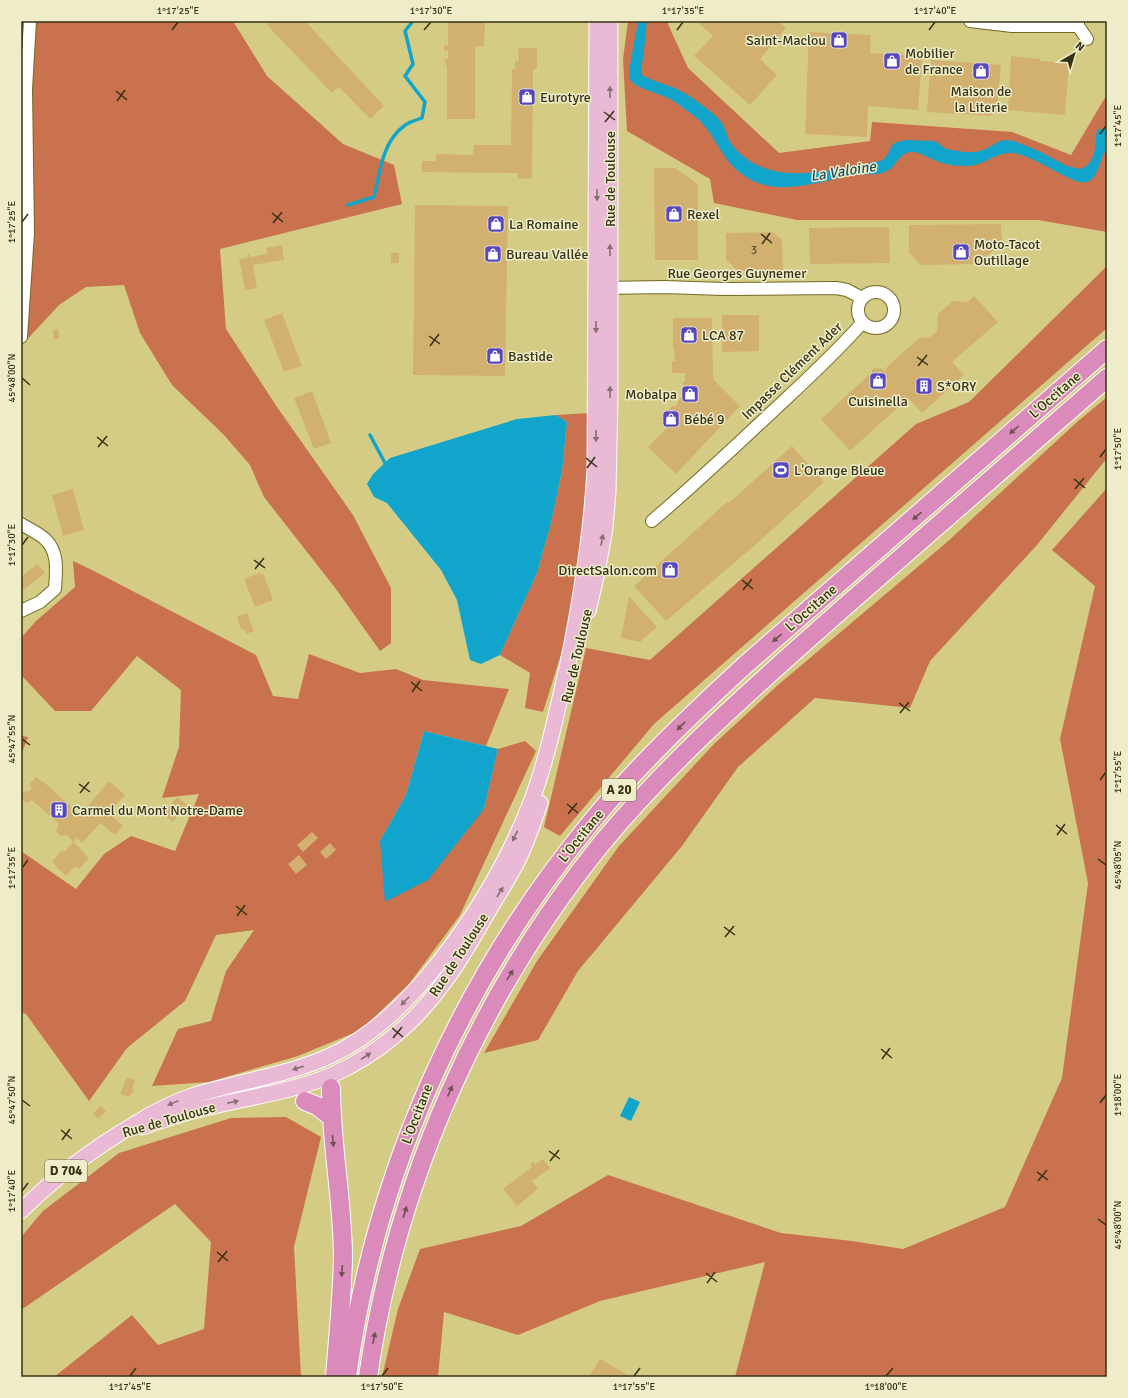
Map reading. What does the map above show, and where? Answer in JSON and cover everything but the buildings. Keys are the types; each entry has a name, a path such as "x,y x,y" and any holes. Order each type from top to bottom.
{"highway":[{"name":"L'Occitane","path":"347,1377 358,1304 377,1229 391,1181 432,1075 452,1035 499,950 531,900 554,868 619,789 707,700 1107,349"},
{"name":"L'Occitane","path":"368,1377 372,1344 396,1241 419,1169 450,1092 470,1048 501,990 542,925 574,881 602,844 639,801 698,739 825,624 1107,378"},
{"path":"331,1082 331,1117 343,1258 334,1377"},
{"path":"305,1101 317,1106 331,1117"}],"main road":[{"name":"Rue de Toulouse","path":"597,21 603,288"},
{"name":"Rue de Toulouse","path":"115,1136 198,1109 331,1082 400,1031 417,1015 445,982 477,908 496,875 533,797 544,762 558,707 580,601 593,508 603,288 610,21"},
{"name":"Rue de Toulouse","path":"115,1136 165,1106 181,1100 195,1095 290,1071 334,1054 358,1040 390,1017 427,977 458,949"},
{"path":"331,1082 334,1054"},
{"path":"264,1096 305,1101"},
{"name":"D 704","path":"21,1211 37,1195 69,1169 115,1136"}],"street":[{"path":"21,337 28,233 26,89 30,21"},
{"path":"970,21 1012,26 1078,24 1087,39"},
{"name":"Rue Georges Guynemer","path":"603,288 836,288 847,290 862,298"},
{"path":"874,291 888,295 895,308 894,315 890,322 885,326 877,328 863,322 858,310 862,298 874,291"},
{"name":"Impasse Clément Ader","path":"652,521 700,481 791,395 846,341 863,322"},
{"path":"21,524 45,539 54,552 56,564 55,589 40,602 21,611"}],"shaded area":[{"path":"21,21 233,21 267,76 343,144 394,165 402,204 220,249 226,329 277,407 353,515 391,588 391,643 380,651 336,589 264,497 250,465 224,435 172,385 140,333 124,285 86,287 59,305 21,346"},
{"path":"628,21 669,21 668,24 688,68 779,153 870,141 872,122 1012,132 1071,155 1106,96 1107,86 1107,232 1038,220 797,220 714,203 710,179 627,131 623,59"},
{"path":"1107,266 1107,328 654,724 560,836 544,827 586,648 650,660 916,424 969,402"},
{"path":"1107,397 1107,458 1037,545 930,661 910,708 815,698 738,767 682,846 578,971 538,1040 484,1053 537,961 619,846 714,744 778,685 946,543 1077,422"},
{"path":"590,413 585,536 567,635 543,712 525,708 530,673 500,655 537,573 551,523 562,471 567,422 556,415"},
{"path":"1107,488 1107,1377 735,1377 765,1262 600,1301 518,1335 444,1312 438,1377 382,1377 398,1309 420,1249 521,1226 608,1175 781,1233 852,1241 903,1249 1005,1207 1062,1078 1088,883 1060,739 1095,586 1052,550"},
{"path":"73,561 256,655 273,696 298,699 309,654 360,673 396,669 423,680 509,689 486,746 424,731 406,795 380,841 484,809 498,749 525,741 536,751 460,915 409,984 361,1030 298,1056 209,1082 152,1086 178,1029 211,1021 226,971 254,930 216,935 185,1001 127,1048 89,1101 26,1014 21,1012 21,851 76,889 104,854 131,836 175,851 199,794 162,798 179,747 181,690 137,656 91,711 55,711 23,677 21,677 21,638 36,621 75,587"},
{"path":"21,736 28,737 21,755"},
{"path":"286,1117 321,1137 294,1247 301,1377 54,1377 132,1315 158,1345 204,1329 211,1242 175,1204 21,1310 21,1237 43,1211 119,1153 231,1118"}],"water":[{"name":"La Valoine","path":"638,21 647,21 641,67 642,75 680,90 715,115 721,121 730,142 734,147 749,160 766,168 784,172 803,173 843,168 880,161 888,154 892,145 906,140 935,141 946,149 976,152 986,149 1000,141 1006,140 1014,141 1041,152 1067,166 1080,169 1090,163 1094,153 1097,130 1107,128 1107,146 1099,168 1093,178 1087,182 1072,179 1028,157 1018,154 1003,154 977,165 962,166 942,163 921,154 910,152 903,155 889,170 881,173 852,175 798,186 784,187 758,183 746,177 731,164 706,128 694,116 672,100 631,81 629,71"},
{"path":"556,415 567,422 562,471 551,523 537,573 500,655 481,664 470,660 457,600 441,570 387,503 374,497 367,484 373,474 390,458 517,419"},
{"path":"424,731 498,749 484,809 428,880 385,902 380,841 406,795"},
{"path":"629,1097 640,1102 631,1121 620,1116"}],"waterway":[{"path":"348,205 374,197 380,168 386,149 391,140 404,126 410,122 422,118 425,102 405,76 413,64 405,31 413,21"},
{"path":"370,435 385,463"}],"place":[{"name":"Saint-Maclou","path":"839,40"},
{"name":"Mobilier de France","path":"892,61"},
{"name":"Maison de la Literie","path":"981,71"},
{"name":"Eurotyre","path":"527,97"},
{"name":"Rexel","path":"674,214"},
{"name":"La Romaine","path":"496,224"},
{"name":"Moto-Tacot Outillage","path":"961,252"},
{"name":"Bureau Vallée","path":"493,254"},
{"name":"LCA 87","path":"689,335"},
{"name":"Bastide","path":"495,356"},
{"name":"Cuisinella","path":"878,381"},
{"name":"S*ORY","path":"924,386"},
{"name":"Mobalpa","path":"690,394"},
{"name":"Bébé 9","path":"671,419"},
{"name":"L'Orange Bleue","path":"781,470"},
{"name":"DirectSalon.com","path":"670,570"},
{"name":"Carmel du Mont Notre-Dame","path":"59,810"}]}
